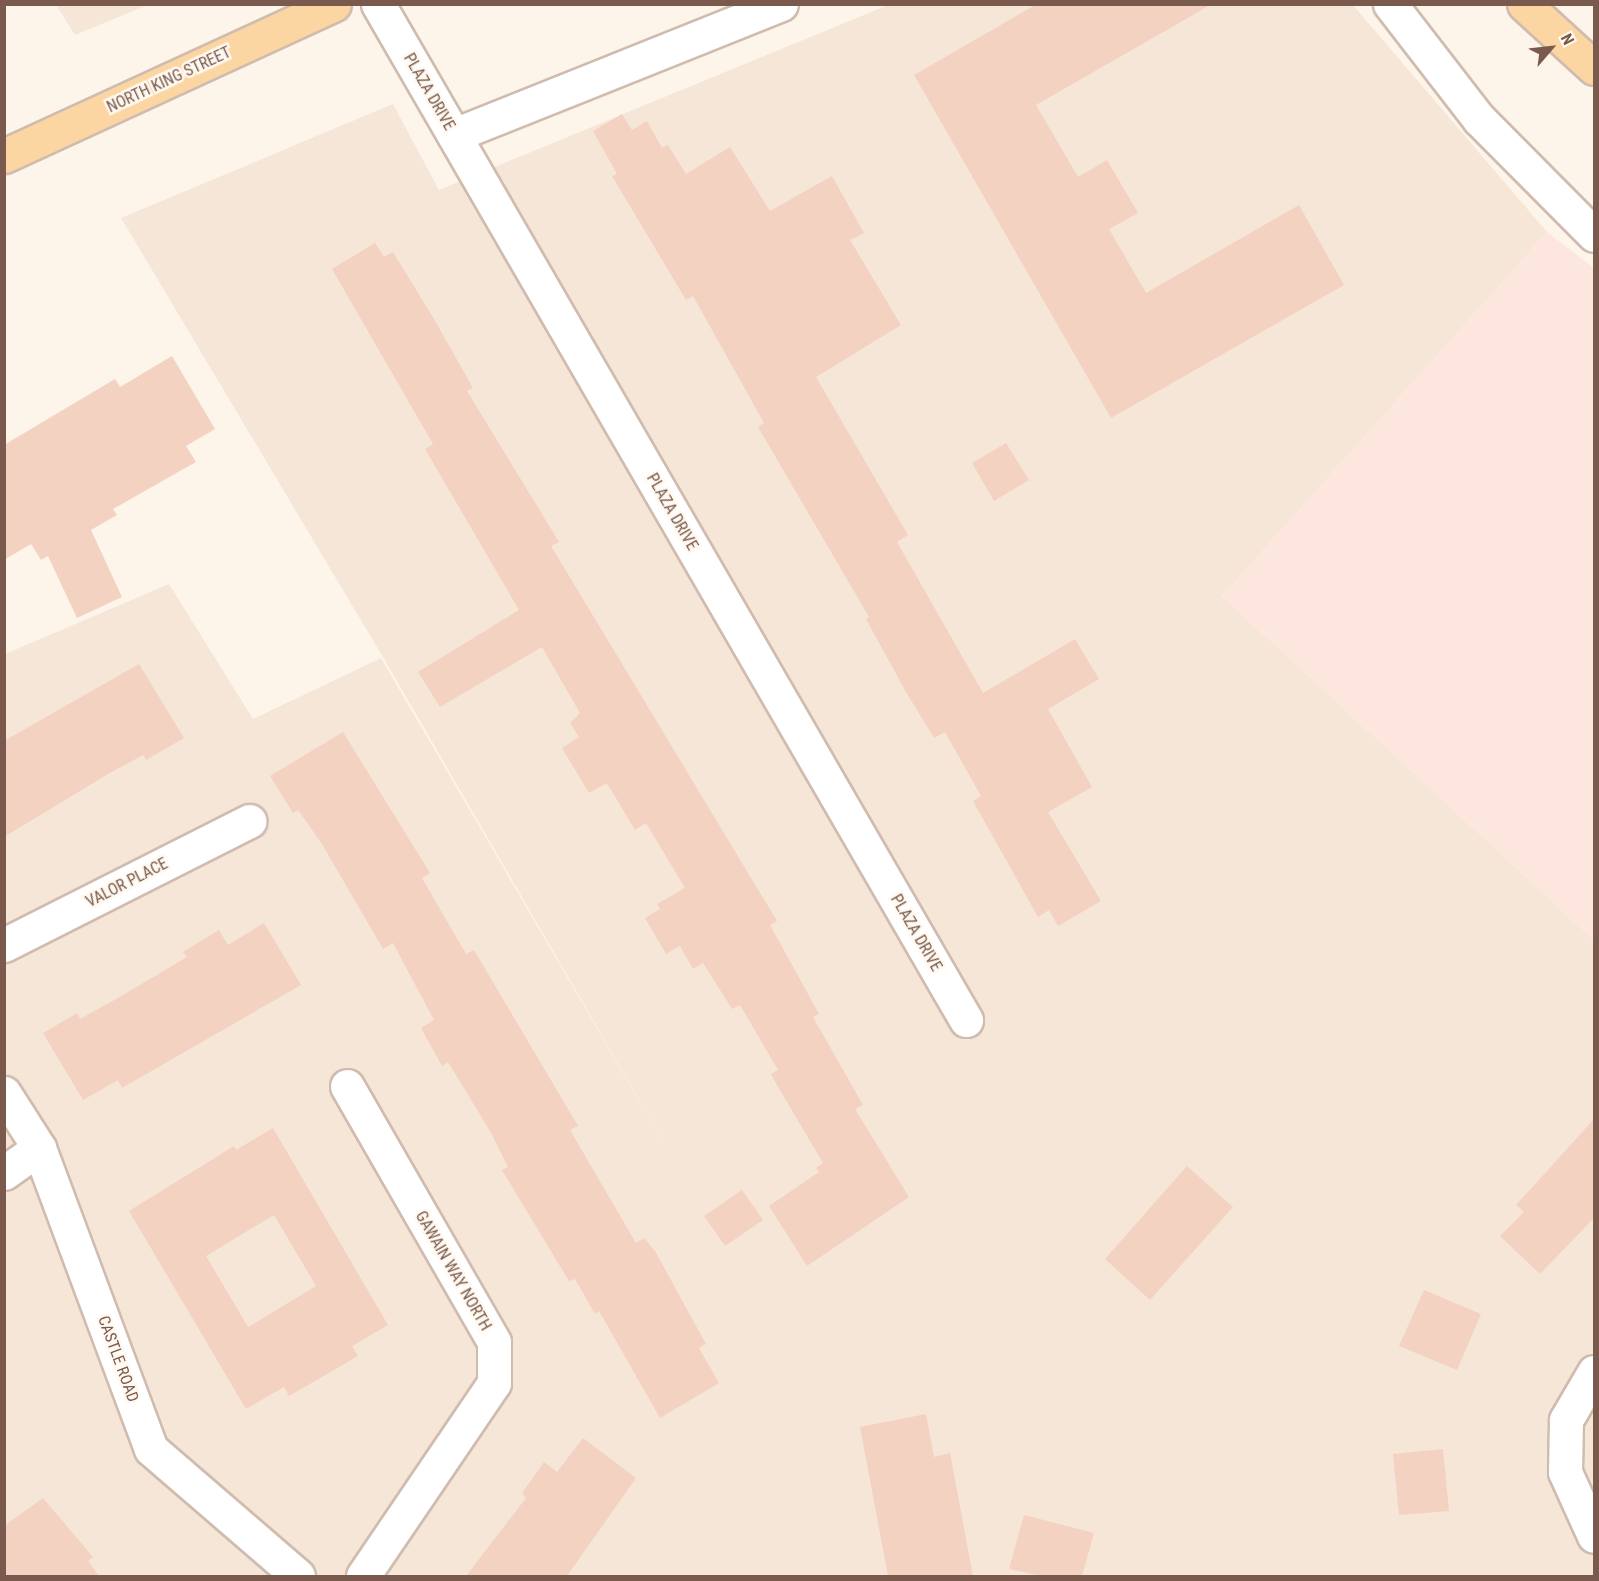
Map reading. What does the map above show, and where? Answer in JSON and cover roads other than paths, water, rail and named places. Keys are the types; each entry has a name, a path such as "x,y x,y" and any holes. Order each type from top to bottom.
{"main road":[{"name":"NORTH KING STREET","path":"4,156 334,4"},
{"path":"1524,4 1594,68"}],"street":[{"name":"PLAZA DRIVE","path":"378,4 966,1020"},
{"path":"454,135 781,4"},
{"path":"1390,4 1479,119 1594,235"},
{"name":"VALOR PLACE","path":"4,945 249,821"},
{"name":"GAWAIN WAY NORTH","path":"347,1086 494,1342 494,1383 363,1576"},
{"name":"CASTLE ROAD","path":"4,1093 39,1148 151,1449 298,1576"},
{"path":"4,1173 39,1148"},
{"path":"1594,1372 1566,1420 1564,1472 1594,1536"}]}
